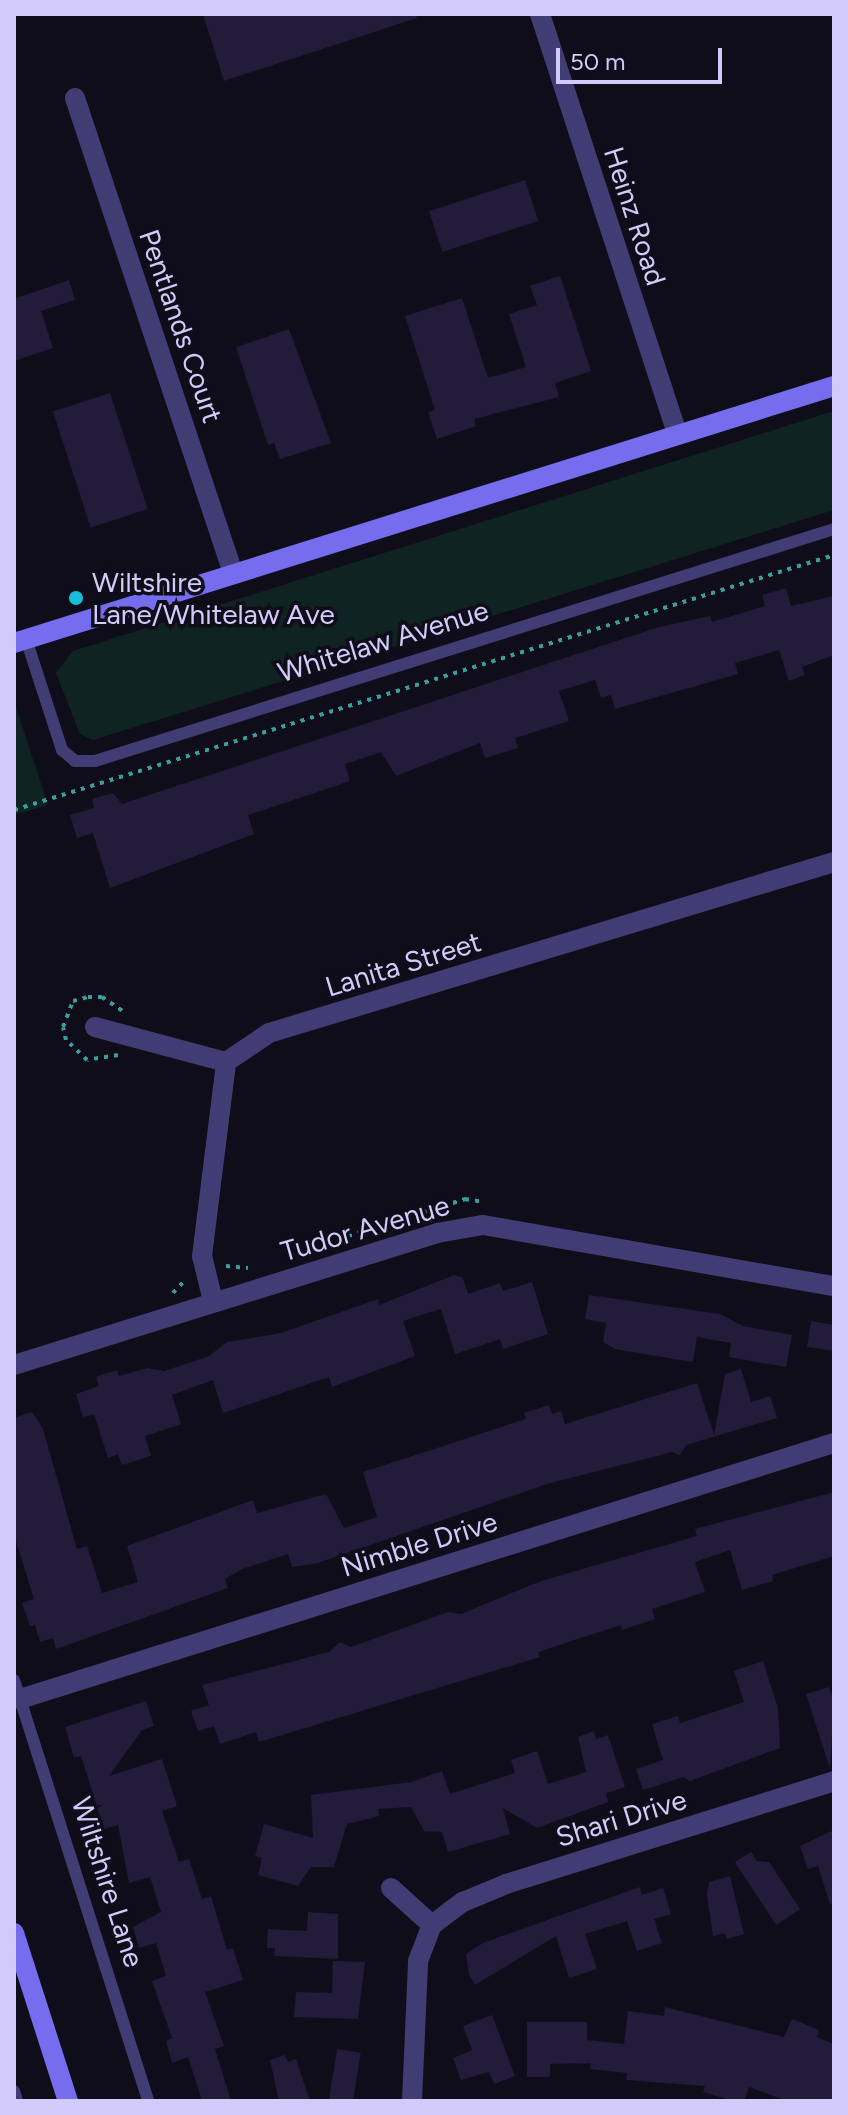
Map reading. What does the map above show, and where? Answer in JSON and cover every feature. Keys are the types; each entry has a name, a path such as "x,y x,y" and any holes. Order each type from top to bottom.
{"street":[{"name":"Heinz Road","path":"540,14 677,434"},
{"name":"Pentlands Court","path":"75,98 233,572"},
{"name":"Whitelaw Avenue","path":"20,641 834,386"},
{"name":"Lanita Street","path":"226,1062 269,1033 834,862"},
{"path":"95,1027 226,1062 202,1256 213,1301"},
{"name":"Tudor Avenue","path":"14,1365 437,1233 483,1225 834,1286"},
{"name":"Nimble Drive","path":"17,1690 834,1443"},
{"name":"Shari Drive","path":"432,1925 463,1902 506,1884 834,1781"},
{"path":"391,1888 432,1925 415,1985 412,2101"},
{"path":"14,1933 68,2101"}],"lane":[{"name":"Whitelaw Avenue","path":"20,641 62,750 75,761 95,761 834,529"},
{"name":"Wiltshire Lane","path":"17,1690 148,2101"},
{"path":"14,2091 17,2101"}],"path":[{"path":"14,810 834,555"},
{"path":"320,1245 465,1199 495,1204"},
{"path":"221,1260 227,1267 262,1264"}],"green space":[{"path":"834,411 834,510 93,740 80,734 56,673 73,651"},
{"path":"14,701 48,805 14,815"}],"building":[{"path":"203,14 416,14 417,18 224,81"},
{"path":"525,180 538,221 442,252 429,211"},
{"path":"560,276 591,371 555,383 559,397 474,419 476,426 437,439 428,412 435,410 405,316 462,298 488,378 526,367 509,314 537,305 530,286"},
{"path":"69,280 75,300 41,311 53,348 14,361 14,299"},
{"path":"289,329 331,443 280,459 274,443 268,445 236,347"},
{"path":"110,393 148,509 91,528 53,412"},
{"path":"786,588 791,606 834,596 834,655 802,667 805,675 789,681 779,650 735,663 738,674 615,709 611,695 601,698 595,680 559,691 569,721 515,738 518,748 485,758 480,743 396,776 381,752 345,764 350,781 248,815 254,834 110,888 93,833 77,838 70,815 94,808 92,799 113,793 122,804 659,627 710,616 712,622 765,606 762,595"},
{"path":"454,1275 463,1278 468,1294 500,1283 503,1291 532,1282 548,1334 503,1349 500,1339 455,1354 441,1309 424,1314 403,1321 415,1356 332,1387 329,1377 223,1413 213,1380 172,1395 181,1424 145,1436 151,1456 122,1465 118,1454 108,1458 94,1414 83,1417 76,1394 99,1386 96,1377 117,1370 119,1376 147,1368 164,1371 209,1356 227,1342 281,1333 378,1299 379,1305"},
{"path":"589,1295 720,1314 743,1326 792,1335 786,1367 729,1357 731,1343 697,1337 693,1362 615,1349 603,1342 606,1323 585,1319"},
{"path":"811,1321 834,1325 834,1351 807,1347"},
{"path":"741,1369 751,1402 770,1396 777,1418 686,1445 680,1455 672,1452 547,1484 318,1563 292,1567 288,1554 242,1569 225,1579 228,1588 56,1649 53,1638 40,1642 35,1625 30,1626 22,1603 34,1599 14,1535 14,1418 32,1412 43,1429 77,1549 87,1546 102,1593 138,1582 127,1546 253,1500 257,1513 326,1494 344,1528 377,1517 363,1472 526,1419 524,1413 549,1405 552,1414 561,1411 565,1424 697,1383 714,1435 725,1374"},
{"path":"834,1492 834,1556 772,1575 773,1581 742,1590 730,1550 695,1562 705,1592 652,1609 655,1619 622,1630 621,1625 538,1652 540,1657 259,1742 256,1732 220,1744 214,1726 198,1731 191,1711 209,1705 202,1685 329,1652 340,1642 351,1647 448,1612 461,1614 541,1581 697,1536 695,1529"},
{"path":"763,1661 778,1708 780,1748 690,1781 683,1777 643,1790 636,1769 663,1760 652,1724 678,1716 680,1723 744,1702 734,1671"},
{"path":"829,1687 834,1703 830,1769 806,1694"},
{"path":"146,1701 154,1726 142,1730 109,1776 162,1759 177,1806 162,1811 179,1862 189,1859 202,1899 211,1896 227,1950 233,1948 243,1980 205,1992 224,2046 215,2049 231,2101 202,2101 188,2057 172,2063 166,2041 172,2038 152,1981 166,1976 156,1943 139,1948 133,1927 161,1912 150,1877 129,1883 118,1825 104,1829 81,1756 74,1758 65,1727"},
{"path":"594,1731 596,1739 608,1735 625,1787 606,1793 608,1802 537,1828 503,1808 510,1834 448,1852 442,1832 424,1831 411,1807 378,1809 379,1816 347,1824 334,1867 311,1867 298,1886 258,1875 262,1858 255,1856 264,1824 313,1838 311,1795 411,1782 442,1771 450,1794 515,1773 511,1760 537,1751 548,1784 586,1772 578,1737"},
{"path":"834,1830 834,1903 830,1904 818,1866 808,1869 800,1846"},
{"path":"751,1852 757,1861 769,1862 800,1909 776,1925 735,1862"},
{"path":"730,1876 744,1934 727,1939 725,1933 713,1936 707,1895 709,1882"},
{"path":"640,1887 642,1895 663,1888 671,1914 654,1919 662,1943 637,1951 627,1921 585,1934 597,1969 569,1978 556,1936 475,1985 469,1974 466,1954 483,1943"},
{"path":"308,1912 338,1914 338,1959 274,1956 275,1948 267,1948 268,1929 307,1931"},
{"path":"333,1961 365,1962 358,2019 294,2017 296,1992 332,1993"},
{"path":"665,2007 784,2037 792,2019 819,2030 817,2037 834,2044 834,2101 787,2101 749,2087 744,2101 733,2101 703,2092 705,2086 626,2080 627,2073 590,2069 591,2063 550,2064 550,2077 527,2077 527,2022 587,2022 587,2040 624,2044 628,2011 664,2016"},
{"path":"492,2015 515,2076 494,2084 489,2072 461,2080 453,2058 472,2050 463,2026"},
{"path":"337,2049 361,2053 353,2101 329,2101"},
{"path":"285,2055 288,2062 296,2059 310,2101 279,2101 270,2060"}],"place":[{"name":"Wiltshire Lane/Whitelaw Ave","path":"76,598"}]}
